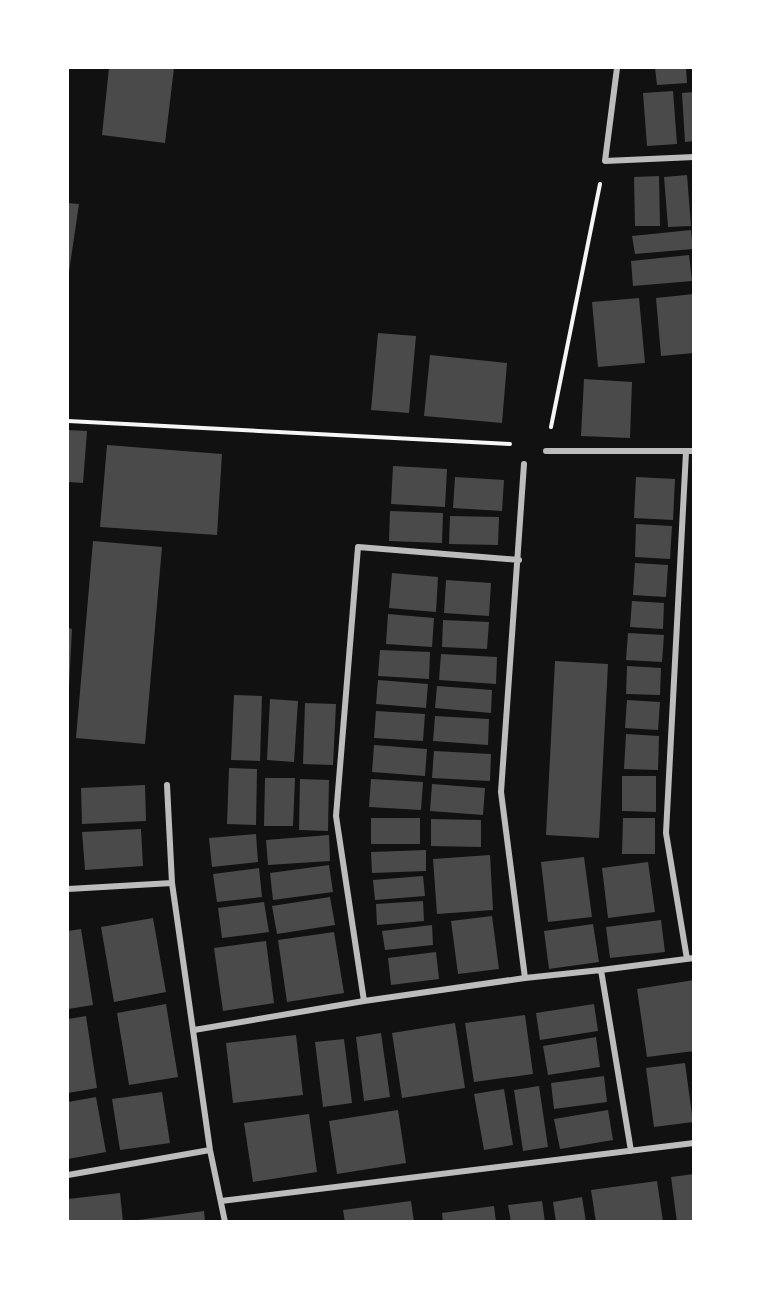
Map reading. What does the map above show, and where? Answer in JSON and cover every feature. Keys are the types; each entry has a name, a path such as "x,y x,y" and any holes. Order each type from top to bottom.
{"street":[{"path":"617,68 604,161 693,157"},
{"path":"194,1030 364,1001 525,978 690,959 666,833 690,451 546,451"},
{"path":"524,464 501,792 525,978"},
{"path":"364,1001 336,816 358,547 519,560"},
{"path":"167,785 172,883 210,1150 225,1221"},
{"path":"68,889 172,883"},
{"path":"601,970 631,1151"},
{"path":"221,1201 693,1143"},
{"path":"68,1175 210,1150"}],"path":[{"path":"546,451 604,161"},
{"path":"68,421 516,445"}],"building":[{"path":"109,68 174,68 165,143 102,135"},
{"path":"655,68 686,68 687,83 657,85"},
{"path":"673,91 677,144 647,146 643,93"},
{"path":"694,92 694,141 685,142 682,93"},
{"path":"687,175 691,226 668,227 664,177"},
{"path":"659,176 660,226 635,226 634,177"},
{"path":"68,203 79,204 69,272 68,272"},
{"path":"691,230 693,249 635,254 632,236"},
{"path":"689,255 692,281 633,286 631,261"},
{"path":"694,294 694,353 661,356 656,298"},
{"path":"639,298 645,363 598,367 592,302"},
{"path":"378,333 416,336 409,413 371,410"},
{"path":"430,355 507,363 502,423 424,416"},
{"path":"584,379 632,382 630,438 581,436"},
{"path":"68,430 87,431 83,483 68,482"},
{"path":"107,445 222,454 217,535 100,527"},
{"path":"393,466 447,469 445,507 391,504"},
{"path":"455,477 504,480 502,511 453,508"},
{"path":"636,477 675,479 673,520 634,518"},
{"path":"390,511 443,513 442,543 389,541"},
{"path":"450,516 499,517 498,545 449,544"},
{"path":"636,524 672,526 670,559 635,557"},
{"path":"93,541 162,547 145,744 76,738"},
{"path":"635,563 668,565 666,597 633,595"},
{"path":"392,573 438,577 436,612 389,608"},
{"path":"446,580 491,583 489,616 444,613"},
{"path":"632,601 664,603 663,629 630,627"},
{"path":"388,614 434,618 432,647 386,644"},
{"path":"443,620 489,622 487,649 442,647"},
{"path":"68,628 72,629 69,687 68,687"},
{"path":"628,633 664,635 662,662 626,660"},
{"path":"380,650 430,652 429,679 378,676"},
{"path":"441,654 497,657 496,684 439,680"},
{"path":"555,661 608,664 599,838 546,835"},
{"path":"627,666 661,668 660,695 626,694"},
{"path":"378,680 428,684 426,708 376,704"},
{"path":"437,686 492,690 491,713 435,708"},
{"path":"234,695 262,696 260,761 231,760"},
{"path":"270,699 298,701 294,762 267,760"},
{"path":"627,700 660,702 658,730 625,728"},
{"path":"305,703 336,704 333,765 303,764"},
{"path":"376,711 425,714 423,741 374,738"},
{"path":"435,716 489,719 488,745 433,741"},
{"path":"626,734 659,736 658,770 624,769"},
{"path":"374,745 427,749 425,776 372,772"},
{"path":"434,751 491,754 490,781 432,778"},
{"path":"229,768 257,769 256,825 227,824"},
{"path":"622,776 656,776 656,812 622,811"},
{"path":"265,778 295,778 293,826 264,826"},
{"path":"300,779 329,780 328,831 299,830"},
{"path":"371,779 423,782 421,810 369,807"},
{"path":"432,784 485,788 483,815 430,811"},
{"path":"145,785 146,821 82,824 81,788"},
{"path":"371,818 420,818 420,844 371,844"},
{"path":"623,818 655,818 655,854 622,854"},
{"path":"431,819 481,820 481,847 431,846"},
{"path":"141,829 143,866 85,870 82,832"},
{"path":"256,834 258,862 212,867 209,838"},
{"path":"329,835 330,861 268,865 266,840"},
{"path":"426,850 426,871 372,873 371,852"},
{"path":"490,855 493,910 437,914 433,859"},
{"path":"584,857 592,917 548,922 541,862"},
{"path":"648,862 655,912 608,918 602,868"},
{"path":"329,865 333,892 273,900 270,873"},
{"path":"259,868 262,897 217,902 213,874"},
{"path":"423,876 425,896 375,900 373,880"},
{"path":"330,897 335,925 277,934 272,906"},
{"path":"423,901 424,921 377,925 376,904"},
{"path":"264,902 269,932 222,938 218,908"},
{"path":"492,916 499,969 458,974 451,921"},
{"path":"153,918 166,992 114,1002 101,927"},
{"path":"661,920 665,952 610,958 606,927"},
{"path":"593,924 599,962 549,969 544,931"},
{"path":"432,925 433,945 385,950 382,931"},
{"path":"81,929 93,1005 68,1009 68,931"},
{"path":"334,932 344,993 287,1002 278,940"},
{"path":"266,941 274,1003 223,1011 214,948"},
{"path":"436,952 439,979 391,985 388,958"},
{"path":"694,980 694,1051 647,1057 637,989"},
{"path":"166,1004 178,1077 129,1085 117,1013"},
{"path":"594,1004 598,1031 540,1040 536,1013"},
{"path":"525,1015 533,1074 474,1082 465,1023"},
{"path":"86,1016 97,1088 68,1093 68,1019"},
{"path":"455,1023 465,1088 402,1098 392,1033"},
{"path":"381,1033 390,1097 364,1101 356,1037"},
{"path":"296,1035 303,1095 233,1103 226,1043"},
{"path":"596,1037 600,1067 548,1075 543,1046"},
{"path":"344,1039 352,1103 323,1107 315,1042"},
{"path":"685,1063 693,1122 654,1127 646,1068"},
{"path":"604,1076 607,1102 554,1109 551,1083"},
{"path":"539,1086 548,1147 523,1151 514,1090"},
{"path":"504,1089 513,1145 484,1150 474,1094"},
{"path":"162,1092 170,1143 120,1150 112,1099"},
{"path":"96,1097 106,1152 68,1159 68,1102"},
{"path":"398,1110 406,1163 337,1174 329,1121"},
{"path":"608,1110 613,1140 560,1149 554,1119"},
{"path":"309,1114 317,1172 253,1182 244,1123"},
{"path":"694,1174 694,1222 677,1222 671,1177"},
{"path":"657,1181 663,1222 596,1222 591,1190"},
{"path":"120,1193 123,1222 68,1222 68,1199"},
{"path":"582,1197 586,1222 556,1222 553,1202"},
{"path":"411,1201 414,1222 345,1222 343,1210"},
{"path":"542,1201 545,1222 511,1222 508,1205"},
{"path":"494,1206 496,1222 443,1222 442,1213"},
{"path":"204,1211 205,1222 138,1222 138,1220"}]}
